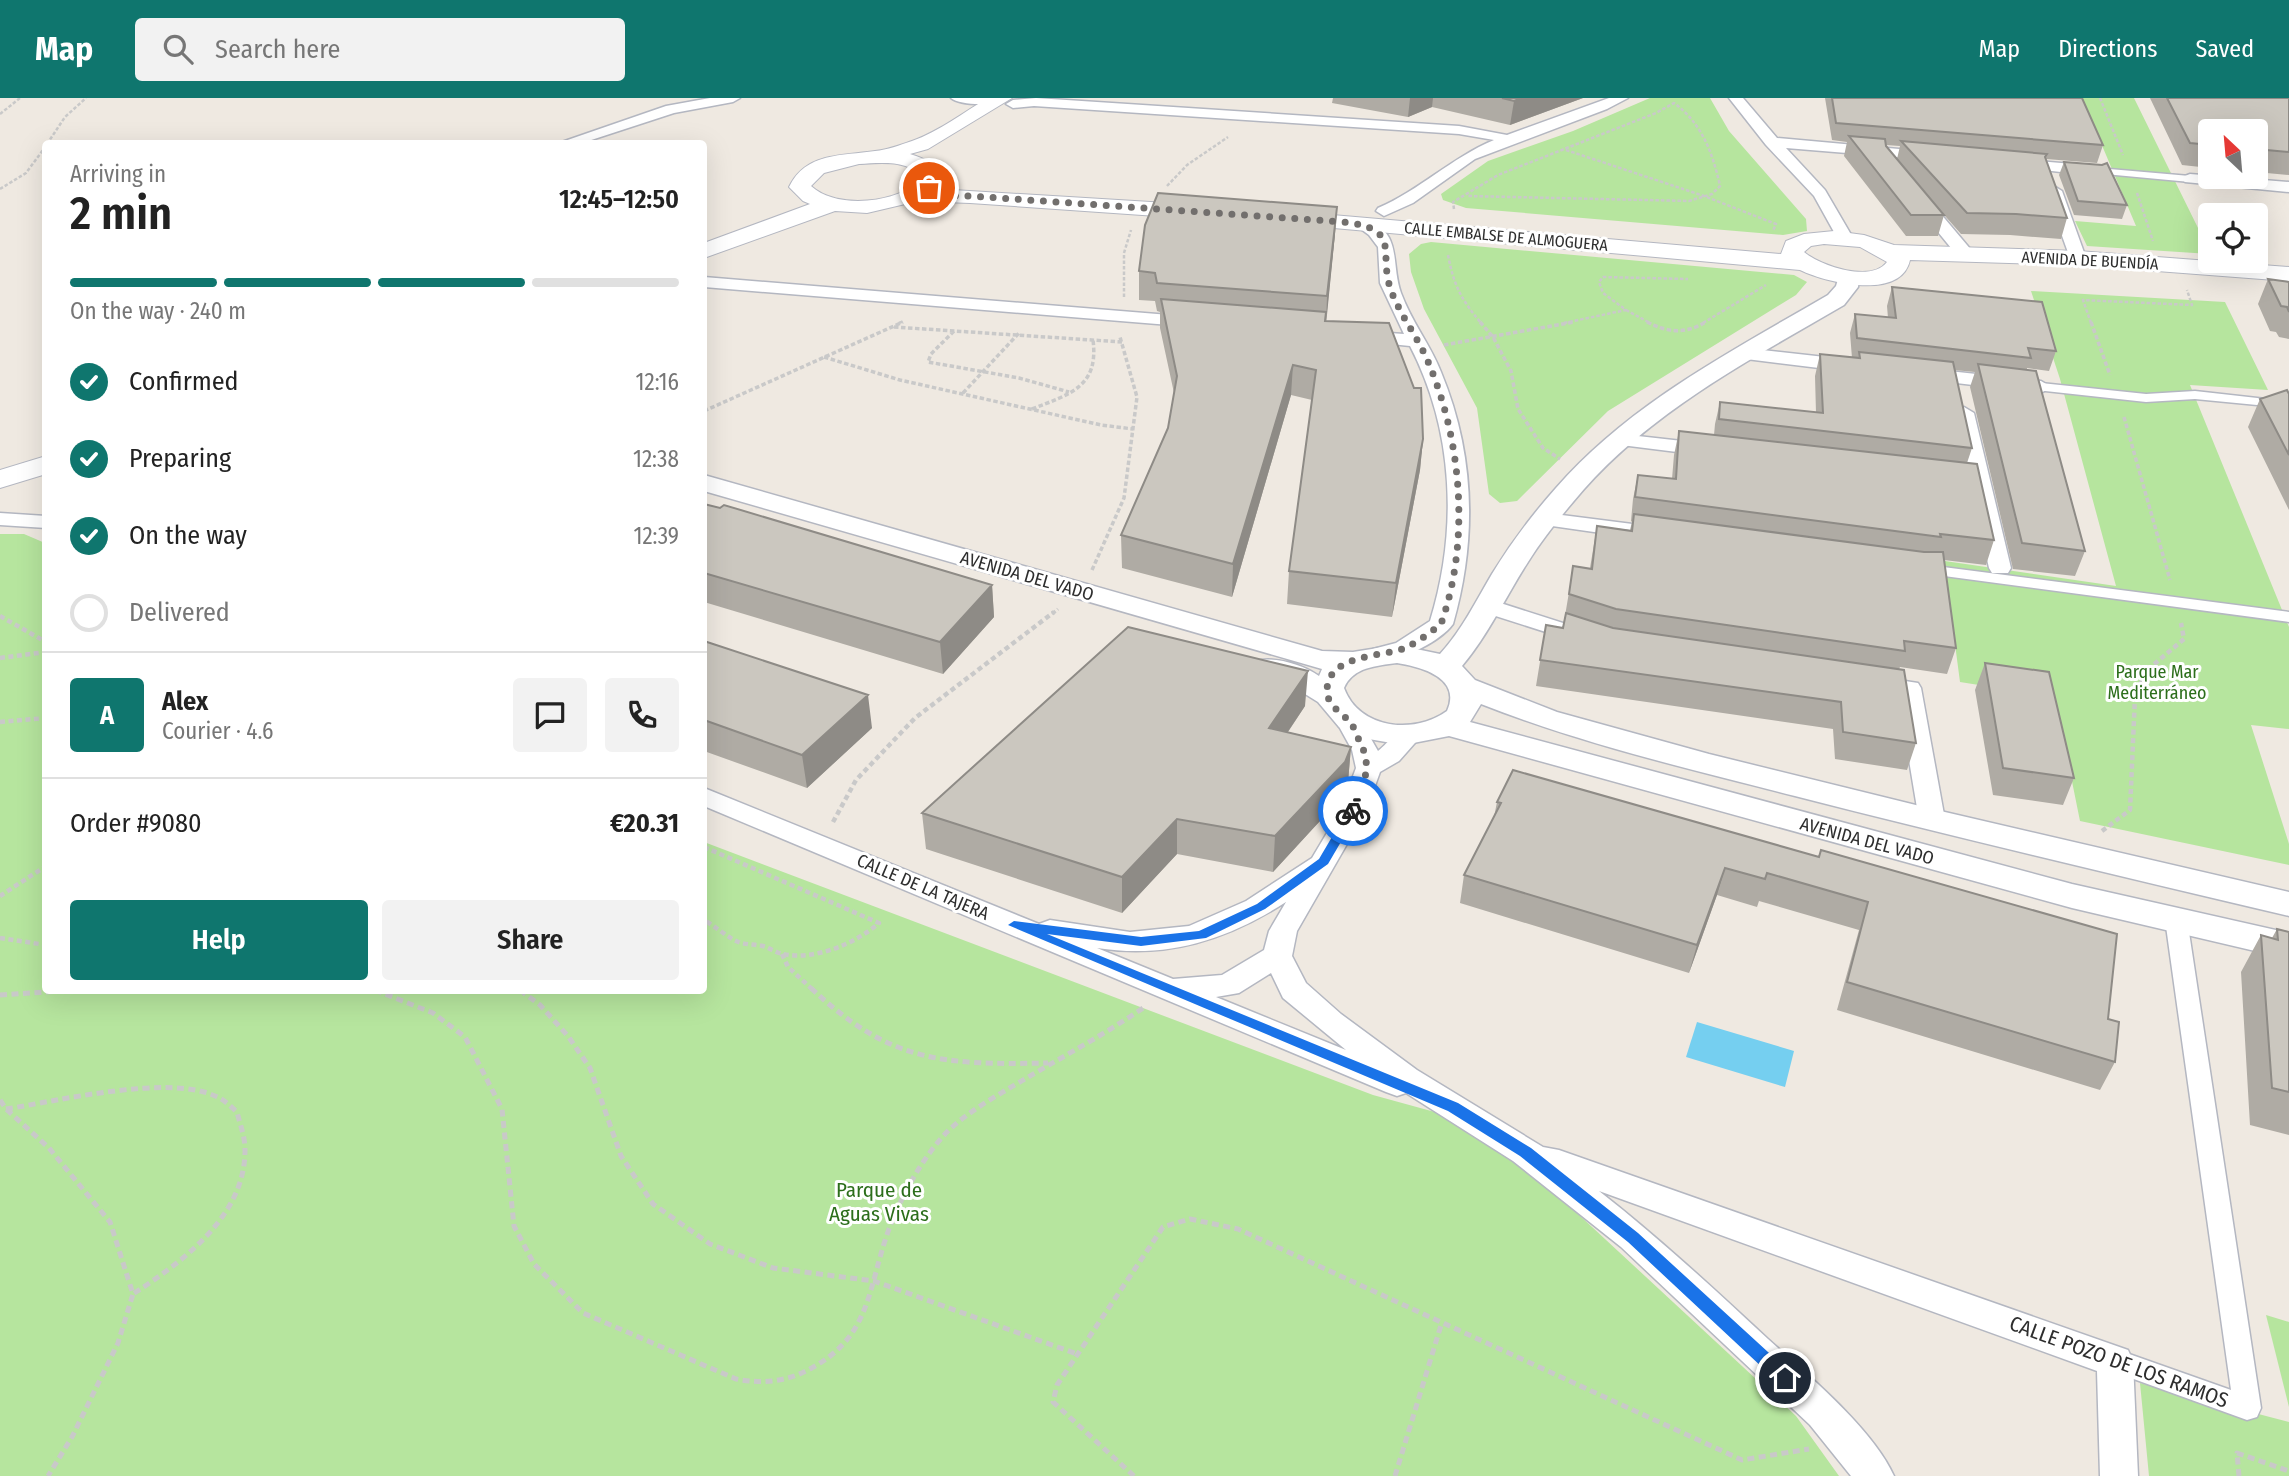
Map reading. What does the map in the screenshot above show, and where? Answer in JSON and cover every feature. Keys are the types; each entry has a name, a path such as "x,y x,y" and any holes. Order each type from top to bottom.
{"main road":[{"path":"1010,100 921,145 877,157 835,162 816,168 803,177 800,187 810,197 834,204 870,206 918,195 1152,202"},
{"path":"927,169 939,149 1010,100"},
{"path":"877,157 977,183 1220,207"},
{"path":"918,195 929,188 934,180 927,169"},
{"path":"707,239 775,212 795,202 803,192"},
{"path":"707,250 834,204"},
{"name":"CALLE EMBALSE DE ALMOGUERA","path":"1797,255 1453,224 1384,211 1267,210 1362,224 1453,224 1768,245 1797,255"},
{"path":"1824,237 1845,238 1866,242 1892,262 1848,278 1815,270 1797,255 1804,241 1824,237"},
{"name":"AVENIDA DE BUENDÍA","path":"1892,262 1966,255 2078,258 2289,274"},
{"name":"AVENIDA DE BUENDÍA","path":"1892,262 2289,297"},
{"path":"0,479 42,465"},
{"path":"0,496 42,482"}],"street":[{"path":"575,140 671,109 733,98"},
{"path":"958,98 1459,130 1517,138"},
{"path":"1384,211 1414,196 1436,176 1455,164 1620,98"},
{"path":"1736,98 1771,142 1816,187 1831,208 1845,238"},
{"path":"1771,142 1950,158"},
{"path":"1992,161 2289,187"},
{"path":"1897,171 1966,255"},
{"path":"2049,176 2078,258"},
{"path":"1362,224 1384,237 1387,243 1387,277 1392,294 1421,345 1441,396 1456,459 1458,548 1441,624 1405,648 1367,658 1339,668 1330,680 1328,695 1333,707 1349,721 1366,729 1389,734 1434,732 1447,726 1463,713 1468,700 1454,677 1419,657 1367,658"},
{"path":"1454,677 1458,654 1514,561 1584,476 1620,440 1696,383 1836,300 1847,286 1848,278"},
{"path":"707,282 1215,324"},
{"path":"1337,334 1421,345"},
{"path":"1745,354 1877,369"},
{"path":"1903,372 2118,396 2194,395 2288,405"},
{"path":"1956,378 1972,480 2001,574"},
{"path":"1620,440 1731,452"},
{"name":"AVENIDA DEL VADO","path":"707,484 1072,599 1300,677 1328,695"},
{"name":"AVENIDA DEL VADO","path":"707,503 1072,599 1320,660 1367,658"},
{"path":"0,519 42,522"},
{"path":"1546,519 1683,537"},
{"path":"1909,567 2001,574 2177,604 2289,617"},
{"path":"1488,606 1608,644"},
{"name":"AVENIDA DEL VADO","path":"1454,677 1546,719 1701,762 1932,820 2289,904"},
{"path":"1854,680 1909,688 1932,820"},
{"path":"1169,990 1227,985 1277,956 1283,931 1353,811 1369,768 1365,750 1349,721"},
{"name":"AVENIDA DEL VADO","path":"1447,726 2071,896 2289,946"},
{"path":"1369,768 1390,755 1409,735"},
{"name":"CALLE DE LA TAJERA","path":"707,797 1453,1107"},
{"path":"1014,925 1141,942 1201,935 1261,906 1324,861"},
{"name":"CALLE POZO DE LOS RAMOS","path":"1525,1152 2247,1408 2176,919"},
{"name":"CALLE DE LA TAJERA","path":"1277,956 1294,990 1330,1022 1406,1078 1525,1152 1633,1237 1823,1413 1875,1476"},
{"path":"2115,1361 2119,1476"}],"path":[{"path":"0,114 20,98"},
{"path":"49,140 65,117 86,98"},
{"path":"1467,196 1689,201 1712,194 1720,186 1697,124 1684,108 1674,103 1657,113 1498,175 1453,202 1453,224 1447,250 1453,280 1461,299 1493,337 1511,371 1518,409 1543,448 1584,476"},
{"path":"821,845 856,780 915,718 1072,599 1124,498 1137,397 1117,329 1124,297 1124,253 1134,222 1187,165 1259,118"},
{"path":"1517,138 1564,149 1704,196 1776,224 1768,245"},
{"path":"0,188 26,173 42,151"},
{"path":"1687,279 1603,277 1599,282 1603,293 1626,310 1665,332 1679,334 1692,330 1769,283 1755,283"},
{"path":"2073,854 2130,810 2135,697 2146,671 2184,639 2177,604 2118,396 2083,300 2192,305 2186,287"},
{"path":"707,410 944,303"},
{"path":"962,394 1038,310"},
{"path":"1421,345 1493,337 1626,310"},
{"path":"893,327 1122,342"},
{"path":"955,331 931,355 928,362 984,370 1069,392"},
{"path":"1031,410 1069,392 1092,372 1095,360 1093,340"},
{"path":"824,357 900,380 1031,410 1133,429"},
{"path":"0,616 42,640"},
{"path":"0,658 42,653"},
{"path":"0,722 42,718"},
{"path":"707,848 879,923 863,937 824,951 799,955 782,954 765,946 735,940 707,922"},
{"path":"0,896 42,869"},
{"path":"0,938 42,944"},
{"path":"782,954 788,967 864,1033 910,1052 971,1065 1049,1063"},
{"path":"389,994 433,1013 465,1037 502,1109 514,1226 534,1264 583,1313 736,1379 759,1384 785,1380 826,1364 853,1336 867,1310 890,1226 916,1175 943,1136 971,1112 1049,1063 1114,1029 1169,990"},
{"path":"0,995 42,992"},
{"path":"525,994 540,1005 568,1036 590,1068 621,1156 653,1204 710,1244 773,1268 874,1282 1077,1354"},
{"path":"6,1109 132,1091 183,1089 213,1094 237,1112 246,1153 235,1193 212,1232 168,1272 133,1294"},
{"path":"0,1100 6,1109 49,1148 110,1222 133,1294 118,1343 72,1437 48,1476"},
{"path":"1134,1476 1053,1402 1057,1385 1163,1227 1189,1219 1238,1229 1742,1460 1848,1443"},
{"path":"1395,1476 1442,1322"},
{"path":"2239,1476 2237,1453 2289,1471"}],"green space":[{"path":"1650,98 1710,98 1729,131 1806,219 1807,231 1783,235 1466,208 1443,200 1441,194 1488,161 1573,131"},
{"path":"2082,98 2134,98 2198,228 2198,253 2087,246 2075,221 2136,226"},
{"path":"1431,242 1794,275 1807,282 1796,295 1608,411 1517,501 1500,503 1489,494 1477,408 1424,309 1411,272 1409,254 1421,244"},
{"name":"Parque Mar Mediterráneo","path":"2031,291 2225,302 2268,390 2190,385 2289,627 2289,729 2251,725 2289,844 2289,865 2080,821 2055,697 1960,682 1948,591 1938,560 2116,586 2060,379"},
{"name":"Parque de Aguas Vivas","path":"0,534 24,534 42,542 42,994 707,994 707,843 1373,1095 1482,1125 1796,1416 1839,1476 0,1476"},
{"path":"2266,1315 2289,1322 2289,1407"},
{"path":"2140,1383 2289,1422 2289,1476 2149,1476"}],"water":[{"path":"1697,1022 1794,1051 1785,1087 1686,1057"}],"building":[{"path":"1832,98 2082,98 2103,145 1836,123"},
{"path":"2167,98 2289,98 2289,152 2268,150 2268,119 2198,119 2198,144 2190,143"},
{"path":"1849,136 1885,139 1886,146 1944,215 1911,215"},
{"path":"1901,141 2047,154 2045,157 2067,218 1967,213"},
{"path":"2064,162 2102,165 2107,163 2127,205 2078,201"},
{"path":"1158,193 1337,207 1327,296 1157,283 1155,273 1139,271 1145,225"},
{"path":"2268,279 2289,282 2289,312 2287,307 2281,306"},
{"path":"1892,287 2042,302 2056,351 2028,348 2031,358 1857,338 1855,314 1896,318"},
{"path":"1161,299 1326,312 1325,321 1389,323 1414,388 1421,388 1423,439 1396,583 1289,571 1316,370 1293,365 1233,564 1121,535 1168,428 1177,376"},
{"path":"1859,352 1953,362 1972,448 1719,419 1720,402 1823,413 1820,354 1860,358"},
{"path":"1978,364 2036,371 2085,551 2022,543"},
{"path":"2287,390 2289,394 2289,455 2260,399"},
{"path":"1679,431 1977,464 1994,540 1940,534 1941,537 1635,497 1638,475 1676,479"},
{"path":"707,505 720,508 724,505 992,585 940,642 707,574"},
{"path":"1634,514 1924,552 1943,552 1956,648 1904,641 1905,651 1616,609 1569,594 1573,566 1592,569 1597,526 1632,531"},
{"path":"1566,613 1613,628 1904,670 1916,743 1843,732 1841,702 1540,660 1546,625 1563,628"},
{"path":"1128,627 1308,671 1269,728 1351,747 1345,762 1275,836 1177,819 1122,877 922,813"},
{"path":"707,642 868,695 802,755 707,721"},
{"path":"1985,663 2049,672 2074,778 2003,768"},
{"path":"1513,770 1819,857 1821,850 2117,934 2108,1019 2119,1022 2115,1062 1847,982 1868,902 1767,873 1765,879 1725,868 1697,945 1464,875 1501,803 1497,802"},
{"path":"2277,929 2289,932 2289,1092 2272,1088 2261,935 2278,940"}],"way so far":[{"path":"929,188 918,195 970,196 1344,222 1362,224 1384,237 1387,243 1387,277 1392,294 1423,349 1448,420 1456,459 1458,548 1447,608 1441,624 1405,648 1352,661 1339,668 1330,680 1327,693 1333,707 1349,721 1365,750 1369,768 1353,811"}],"route":[{"path":"1353,811 1324,861 1261,906 1201,935 1141,942 1014,925 1453,1107 1525,1152 1633,1237 1785,1378"}]}
